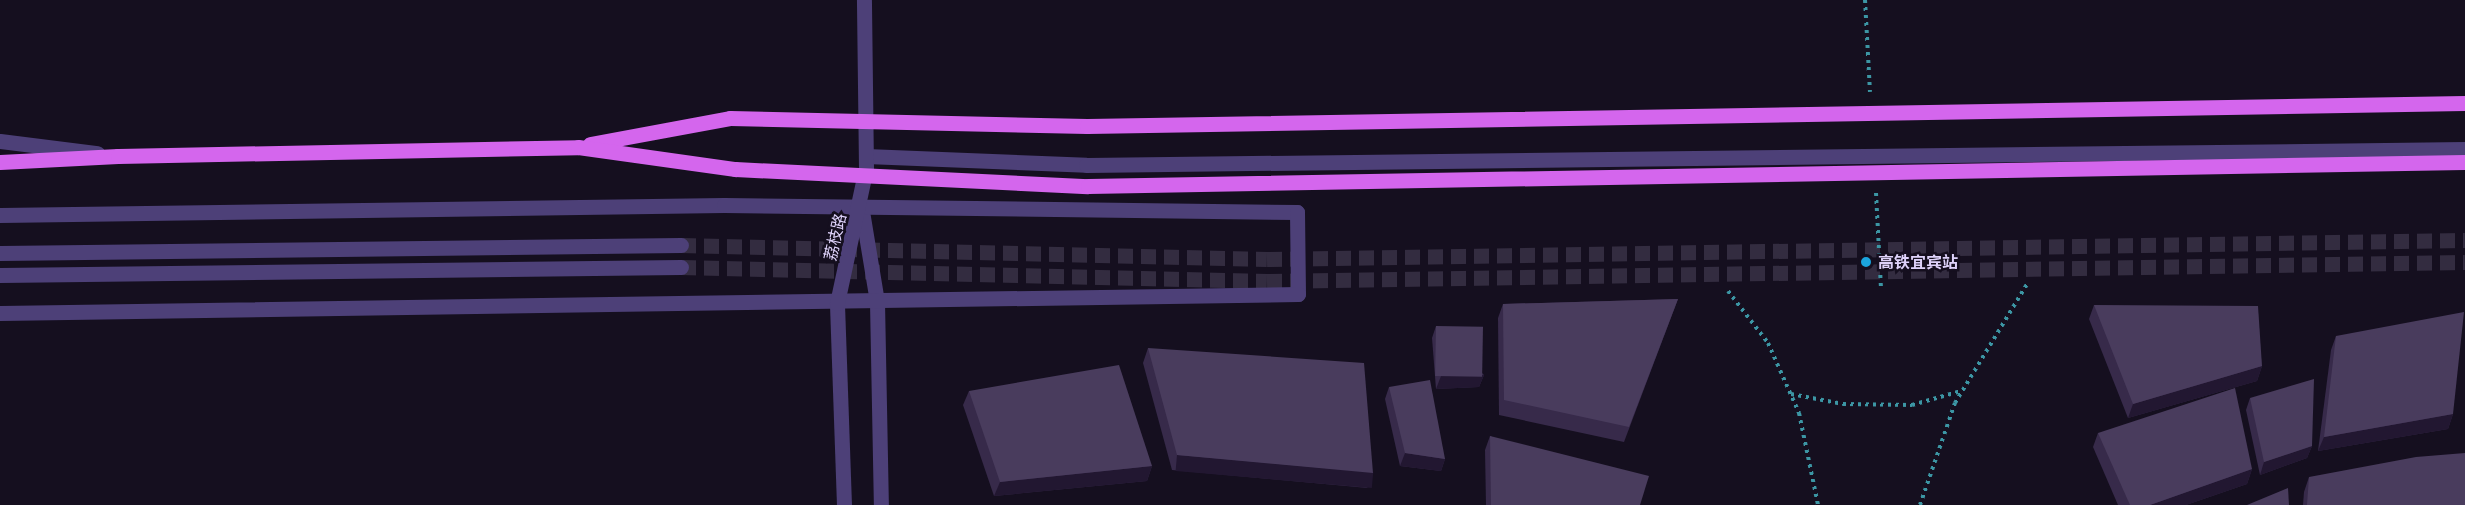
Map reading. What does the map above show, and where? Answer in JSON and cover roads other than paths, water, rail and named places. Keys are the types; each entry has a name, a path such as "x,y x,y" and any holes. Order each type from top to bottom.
{"main road":[{"path":"578,147 730,118 1087,126 2465,103"},
{"path":"0,162 118,156 578,147 735,169 1088,186 2465,162"}],"street":[{"path":"861,205 866,156 864,0"},
{"path":"0,141 118,156"},
{"path":"866,156 1086,165 2465,148"},
{"path":"0,215 861,205 1297,212 1298,294 837,303 0,313"},
{"name":"荔枝路","path":"861,205 877,302 881,505"},
{"name":"荔枝路","path":"844,505 837,303 861,205"},
{"path":"0,253 681,245"},
{"path":"0,275 681,267"}],"tunnel":[{"path":"681,245 1267,259 2465,240"},
{"path":"681,267 1267,281 2465,262"}],"place":[{"name":"高铁宜宾站","path":"1866,262"}]}
